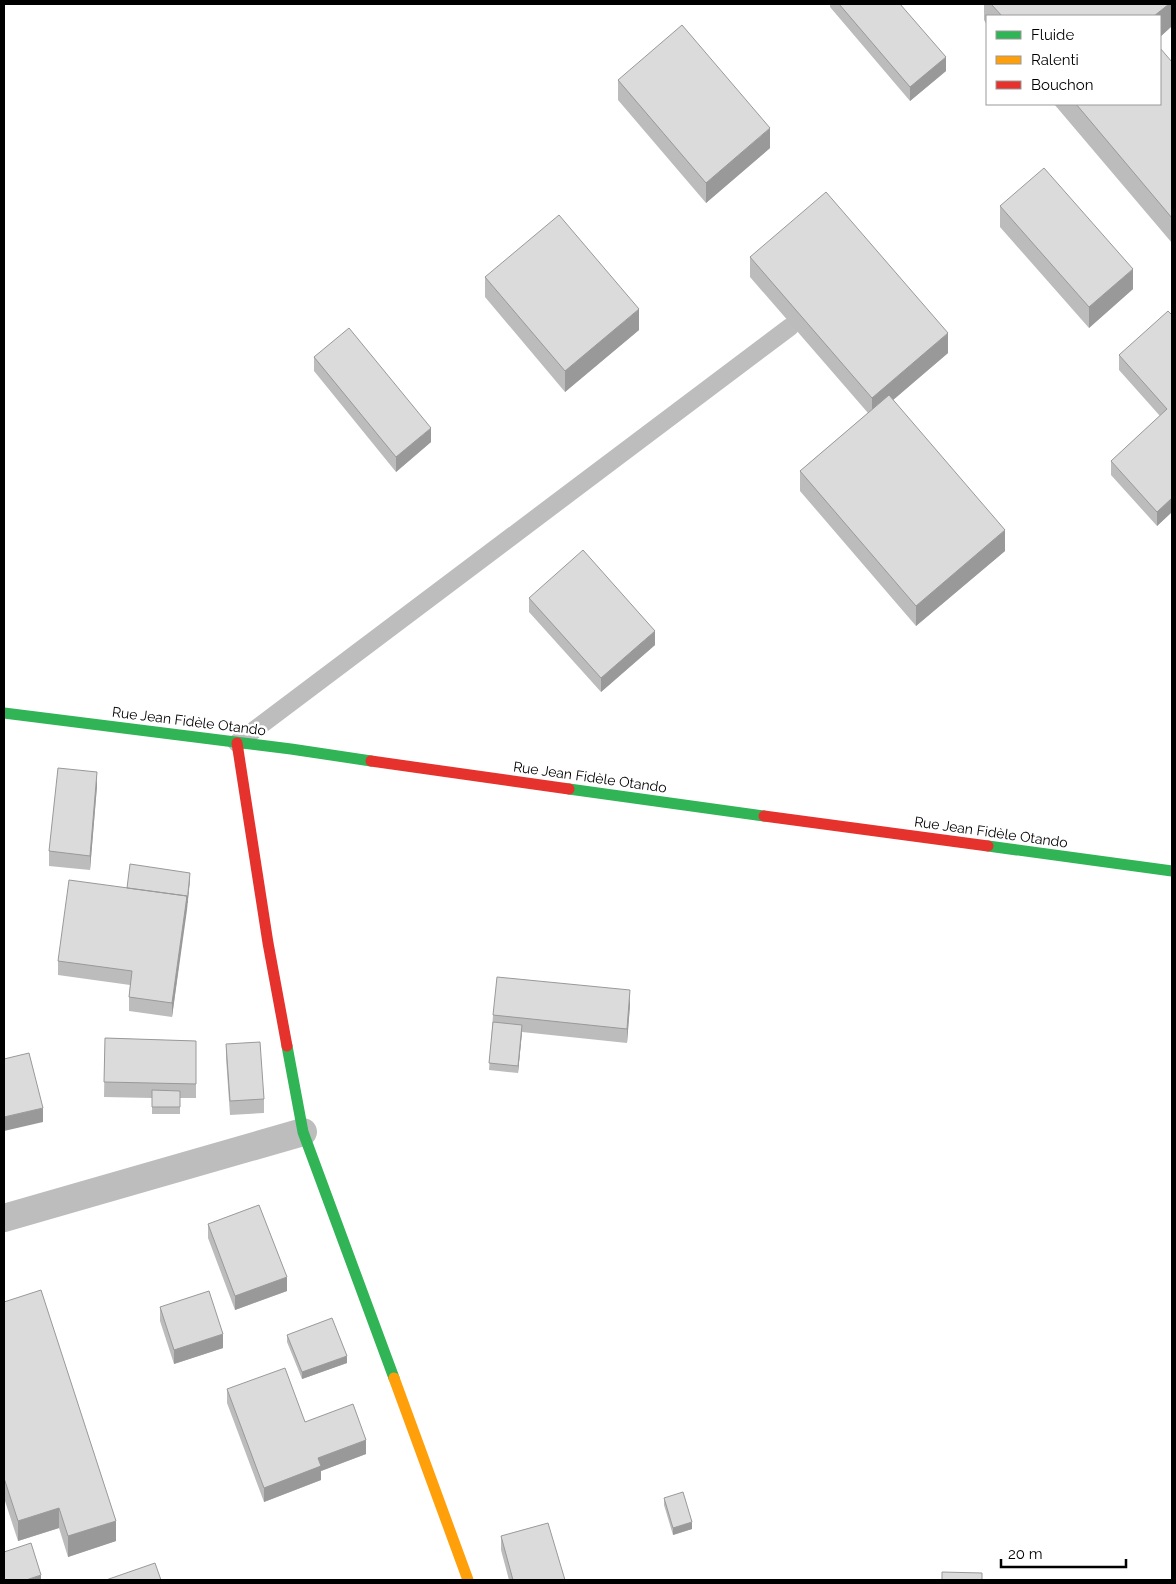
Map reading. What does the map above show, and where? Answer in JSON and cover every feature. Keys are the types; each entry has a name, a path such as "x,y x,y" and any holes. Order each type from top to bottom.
{"street":[{"name":"Rue Jean Fidèle Otando","path":"4,712 291,749 562,789 1172,871"},
{"path":"237,743 268,943 303,1132 468,1580"},
{"path":"4,1218 303,1132"}],"lane":[{"path":"237,743 790,327"}],"building":[{"path":"839,4 900,4 946,57 910,87"},
{"path":"991,4 1169,4 1155,15 1001,15"},
{"path":"682,25 770,128 706,183 618,80"},
{"path":"1161,49 1172,62 1172,218 1077,105 1161,105"},
{"path":"1044,168 1133,269 1089,307 1000,206"},
{"path":"826,192 948,333 872,398 750,257"},
{"path":"559,215 639,309 565,371 485,277"},
{"path":"1168,311 1172,315 1172,498 1157,512 1111,461 1167,409 1119,355"},
{"path":"349,328 431,428 396,457 314,357"},
{"path":"889,395 1005,530 916,606 800,471"},
{"path":"583,550 655,631 601,678 529,598"},
{"path":"58,768 97,772 90,856 49,851"},
{"path":"130,864 190,873 187,903 187,896 127,888"},
{"path":"69,880 187,896 172,1003 129,997 132,971 58,961"},
{"path":"497,977 630,990 627,1029 493,1015"},
{"path":"493,1022 522,1025 518,1066 489,1063"},
{"path":"105,1038 196,1041 196,1084 104,1082"},
{"path":"260,1042 264,1099 230,1101 226,1044"},
{"path":"29,1053 43,1108 4,1117 4,1059"},
{"path":"152,1090 180,1091 180,1107 152,1107"},
{"path":"259,1205 287,1277 235,1296 208,1224"},
{"path":"41,1290 116,1521 68,1536 59,1508 18,1521 4,1478 4,1302"},
{"path":"209,1291 223,1334 174,1350 160,1307"},
{"path":"332,1318 347,1356 302,1372 287,1335"},
{"path":"285,1368 305,1422 353,1404 366,1440 318,1458 321,1466 264,1488 227,1389"},
{"path":"683,1492 692,1522 673,1528 664,1498"},
{"path":"548,1523 565,1580 513,1580 501,1536"},
{"path":"31,1543 41,1575 26,1580 4,1580 4,1552"},
{"path":"155,1563 161,1580 106,1580"},
{"path":"942,1572 982,1573 982,1580 942,1580"}],"traffic: fast":[{"path":"4,713 291,749 371,761"},
{"path":"569,789 764,816"},
{"path":"988,846 1172,871"},
{"path":"287,1046 303,1132 394,1378"}],"traffic: slow":[{"path":"394,1378 468,1580"}],"traffic: jam":[{"path":"237,743 268,943 287,1046"},
{"path":"371,761 569,789"},
{"path":"764,816 988,846"}]}
